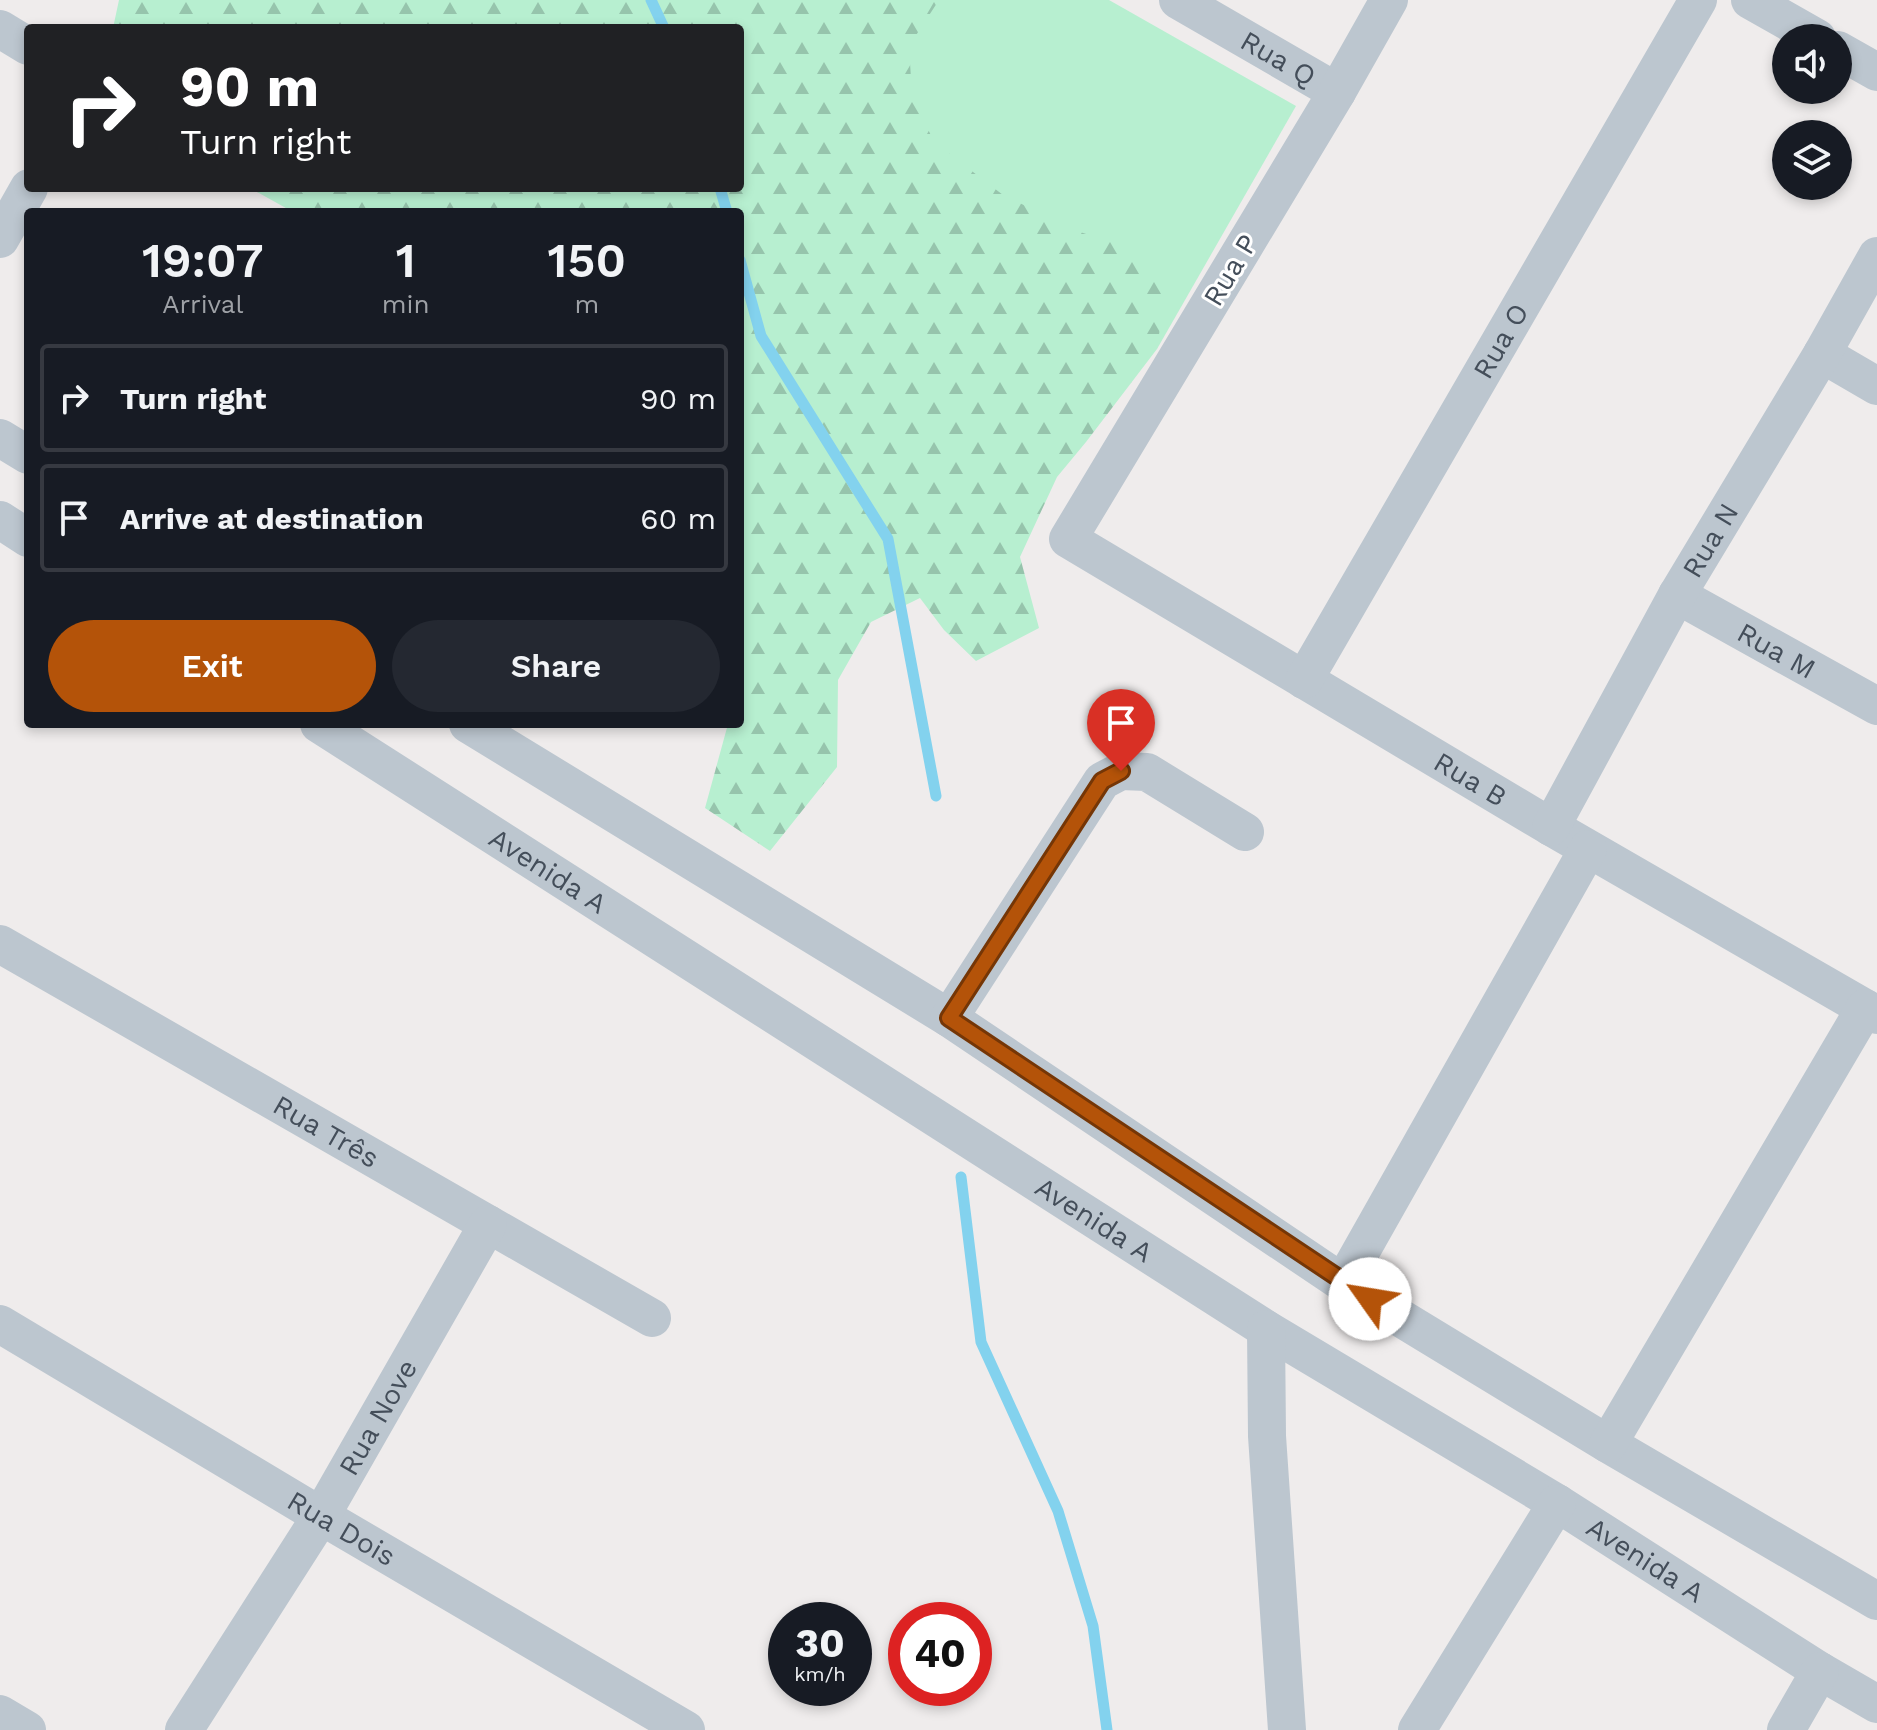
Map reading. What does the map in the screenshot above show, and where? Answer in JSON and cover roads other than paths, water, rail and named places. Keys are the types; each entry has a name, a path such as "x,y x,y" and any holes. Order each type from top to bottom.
{"street":[{"name":"Rua Q","path":"1178,0 1337,92"},
{"name":"Rua P","path":"1068,539 1389,0"},
{"name":"Rua O","path":"1304,680 1698,0"},
{"path":"1750,0 1792,24"},
{"path":"0,29 24,44"},
{"path":"1852,58 1877,72"},
{"path":"0,239 27,192"},
{"name":"Rua N","path":"1551,827 1677,595 1822,354 1877,256"},
{"path":"1822,354 1877,386"},
{"path":"0,438 24,453"},
{"path":"0,520 24,535"},
{"name":"Rua B","path":"1068,539 1588,849 1871,1011"},
{"name":"Rua M","path":"1677,595 1877,706"},
{"name":"Avenida A","path":"325,728 1266,1329 1557,1503 1877,1704"},
{"path":"475,728 949,1018 1343,1283 1608,1444 1873,1588"},
{"path":"949,1018 1102,781 1121,771 1147,772 1245,832"},
{"path":"1343,1283 1588,849"},
{"name":"Rua Três","path":"0,944 652,1318"},
{"path":"1608,1444 1871,1011"},
{"name":"Rua Nove","path":"184,1730 321,1516 488,1224"},
{"name":"Rua Dois","path":"0,1324 686,1730"},
{"path":"1266,1329 1267,1436 1287,1730"},
{"path":"1417,1730 1557,1503"},
{"path":"1786,1730 1820,1671"},
{"path":"0,1714 27,1730"}],"waterway":[{"path":"651,0 662,24"},
{"path":"721,192 726,208"},
{"path":"744,274 761,336 888,539 936,796"},
{"path":"961,1177 981,1342 1058,1511 1093,1626 1107,1730"}]}
